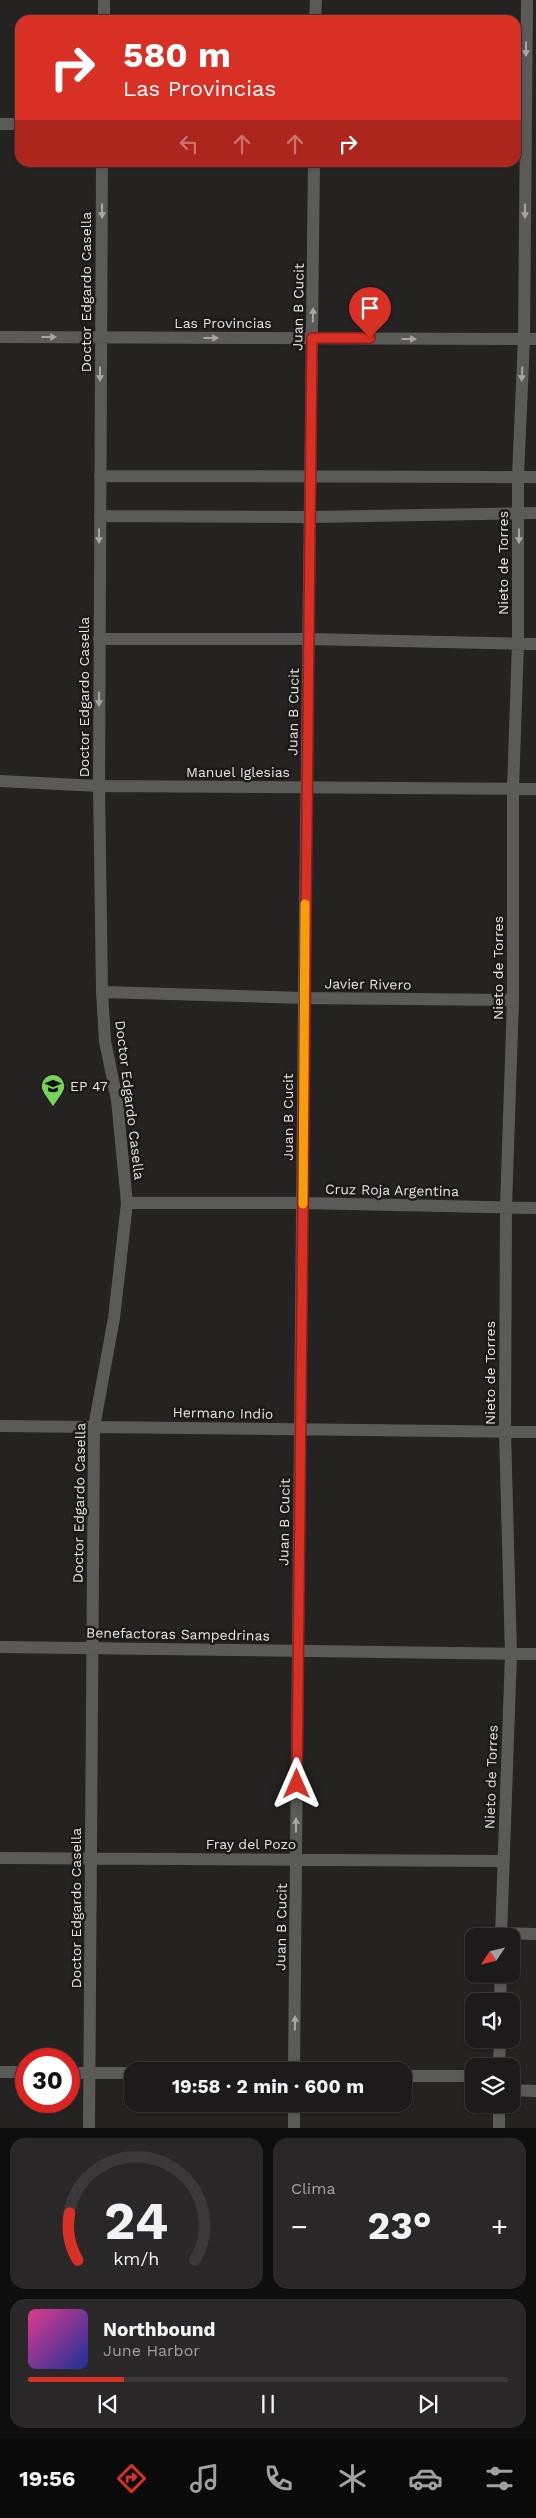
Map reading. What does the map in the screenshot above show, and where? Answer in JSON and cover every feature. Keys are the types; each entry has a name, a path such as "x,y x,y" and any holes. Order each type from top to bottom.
{"street":[{"path":"104,0 104,15"},
{"path":"316,0 316,15"},
{"name":"Nieto de Torres","path":"501,1928 502,1861 511,1654 505,1432 506,1207 513,1000 513,789 518,643 518,476 530,340 526,128 527,0"},
{"path":"0,124 15,124"},
{"name":"Doctor Edgardo Casella","path":"89,2128 94,1427 114,1318 127,1203 117,1100 105,1041 102,992 99,786 102,167"},
{"name":"Juan B Cucit","path":"294,2062 314,167"},
{"name":"Las Provincias","path":"0,337 530,340"},
{"path":"100,476 311,478 536,477"},
{"path":"100,516 311,517 536,513"},
{"path":"99,639 309,639 536,644"},
{"name":"Manuel Iglesias","path":"0,781 99,786 536,789"},
{"name":"Javier Rivero","path":"102,992 304,998 513,1000"},
{"name":"Cruz Roja Argentina","path":"127,1203 303,1203 536,1208"},
{"name":"Hermano Indio","path":"0,1426 536,1432"},
{"name":"Benefactoras Sampedrinas","path":"0,1647 536,1654"},
{"name":"Fray del Pozo","path":"0,1858 502,1861"},
{"path":"520,1934 536,1934"},
{"path":"0,2072 15,2072"},
{"path":"80,2073 124,2073"},
{"path":"412,2076 465,2076"},
{"path":"520,2091 536,2092"},
{"path":"294,2112 294,2128"},
{"path":"498,2128 499,2113"}],"slow traffic":[{"path":"303,1204 305,904"}],"place":[{"name":"EP 47","path":"53,1107"}],"route":[{"path":"297,1784 312,338 370,338"}]}
